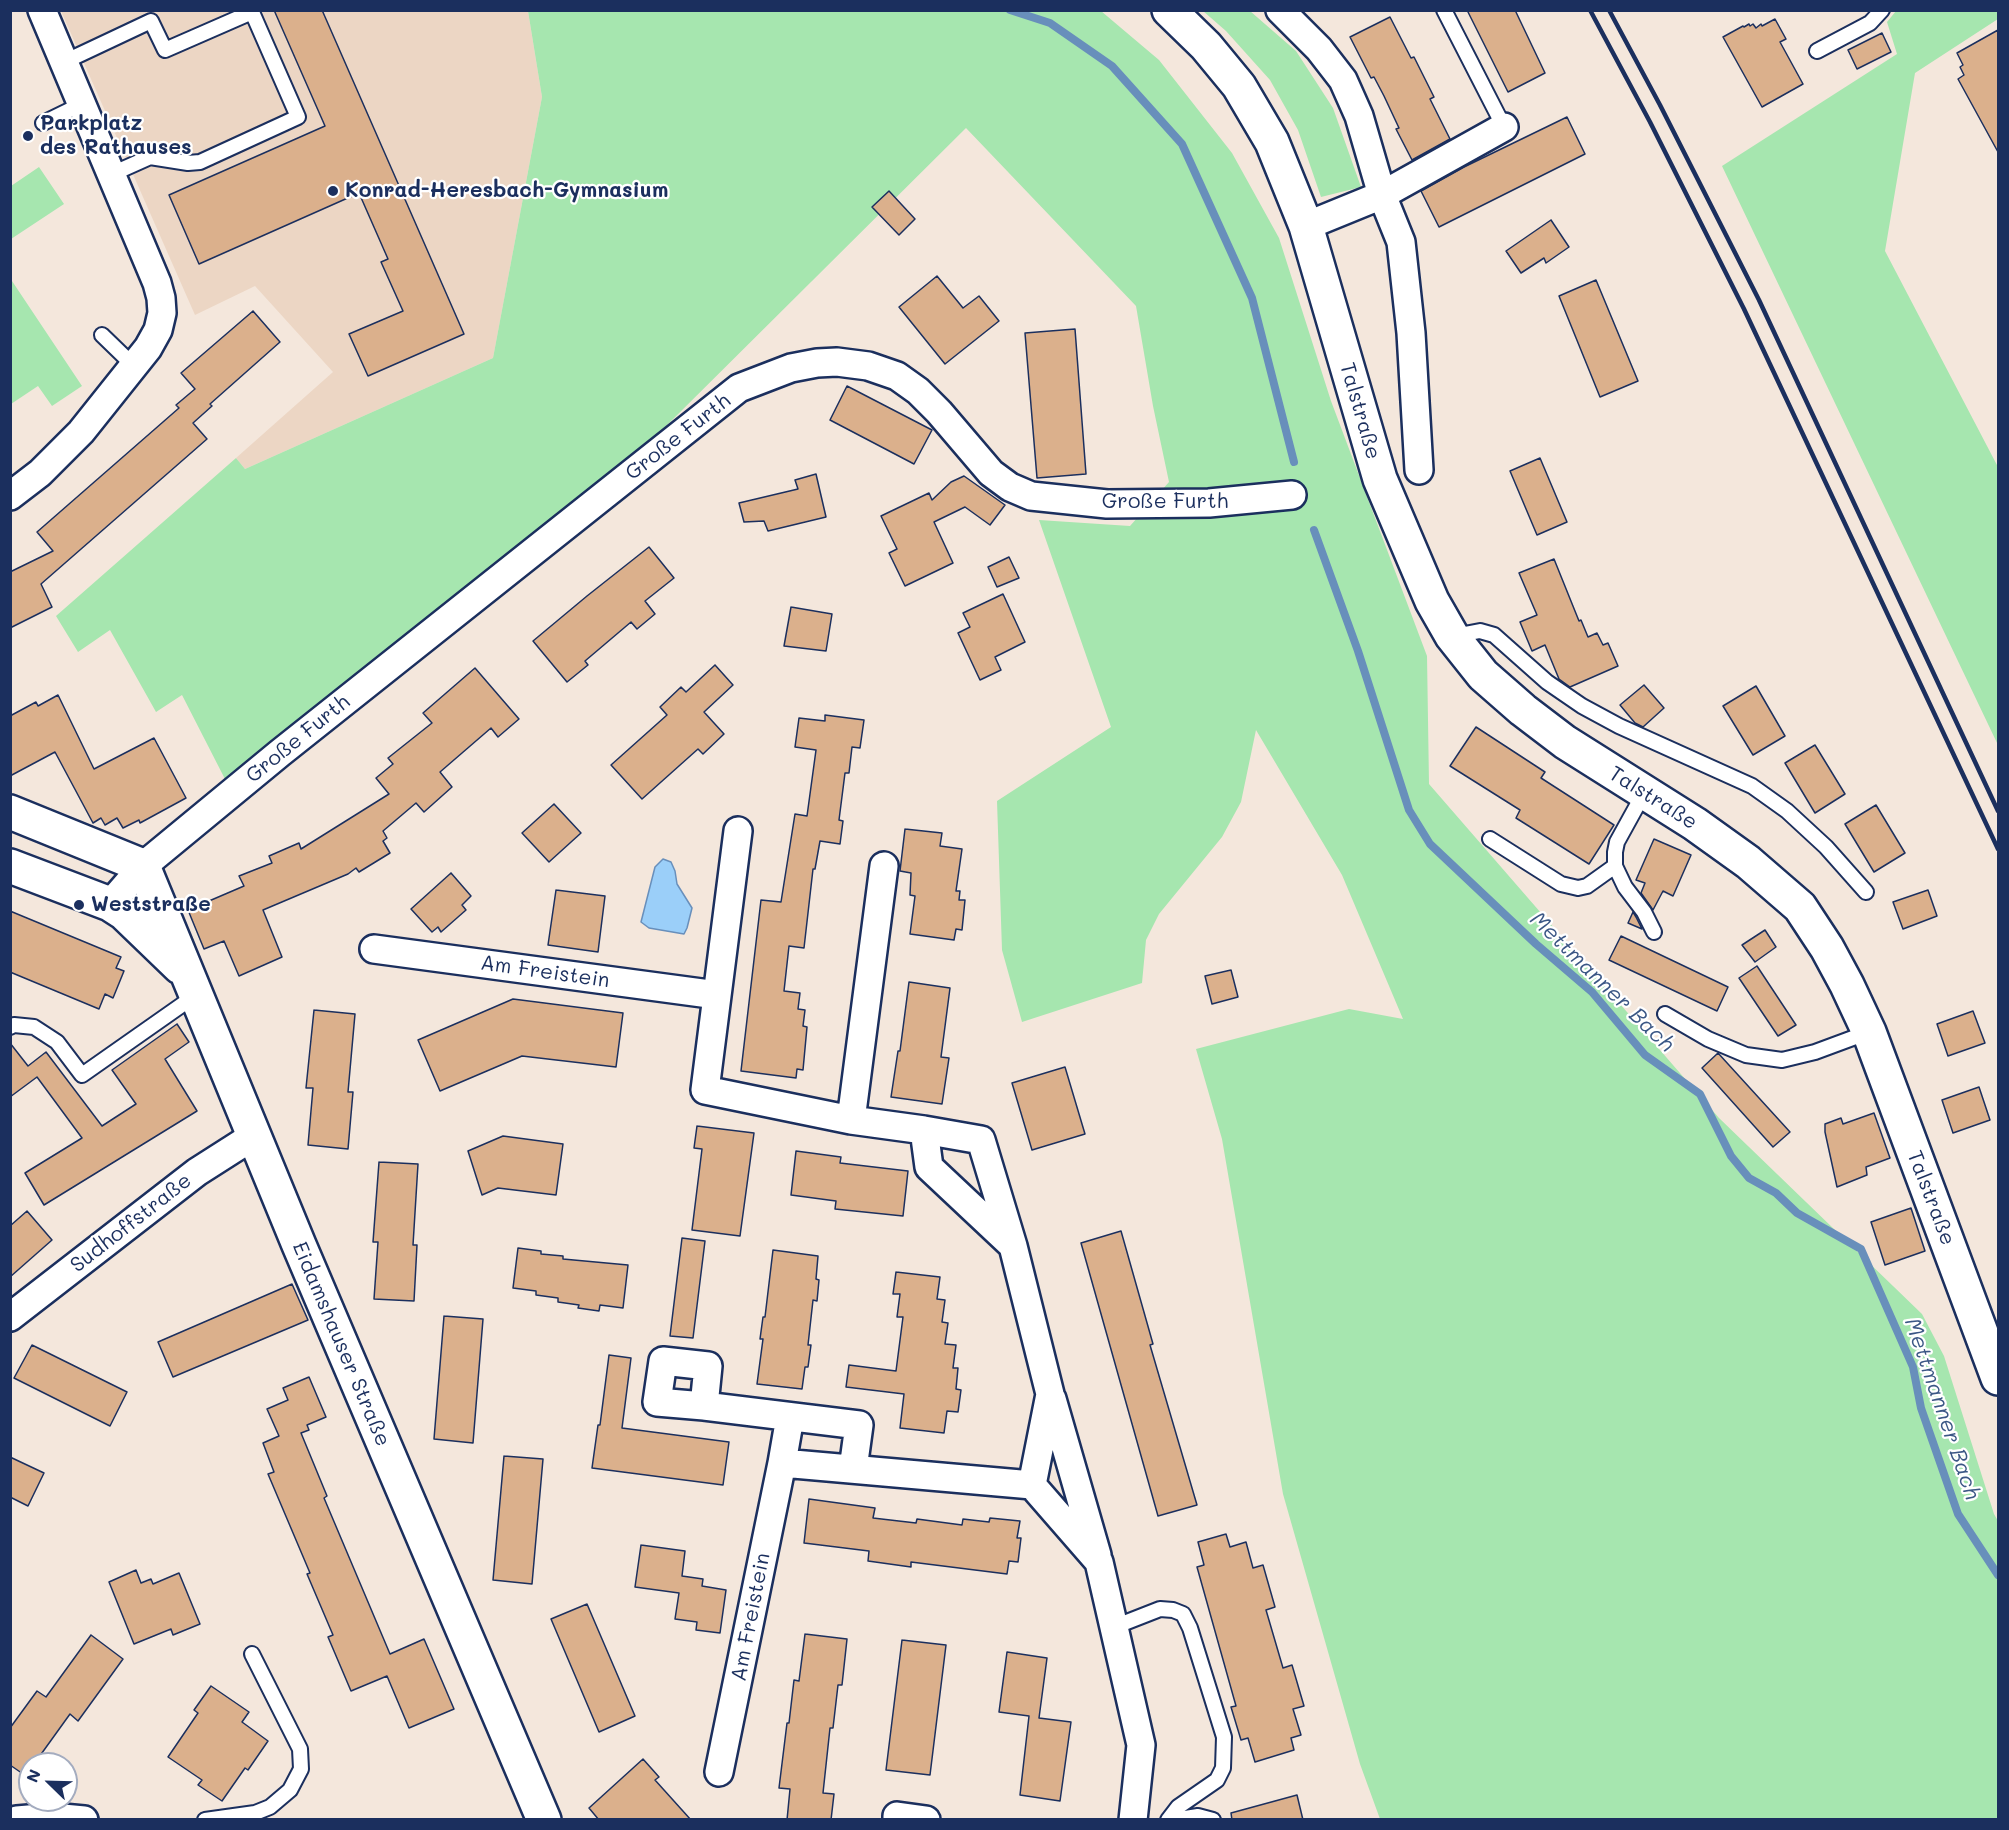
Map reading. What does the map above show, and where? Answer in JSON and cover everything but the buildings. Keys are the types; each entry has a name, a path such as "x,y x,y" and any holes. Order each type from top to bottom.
{"main road":[{"name":"Talstraße","path":"1169,10 1206,46 1239,86 1272,142 1306,226 1380,479 1432,601 1452,636 1483,675 1523,710 1565,742 1695,824 1748,862 1800,907 1827,948 1869,1032 1998,1378"},
{"path":"10,812 143,866"},
{"path":"10,866 110,904 124,913 191,984"},
{"name":"Eidamshauser Straße","path":"143,866 299,1245 544,1820"}],"street":[{"path":"10,496 40,473 81,432 148,348 158,330 162,313 157,283 42,10"},
{"path":"1280,10 1319,49 1343,80 1359,116 1382,195 1401,242 1411,333 1419,470"},
{"path":"1306,226 1382,195 1504,127"},
{"name":"Große Furth","path":"110,904 143,866 311,728 739,388 792,368 837,362 868,366 897,376 918,391 939,412 991,473 1011,487 1031,496 1107,504 1209,504 1292,495"},
{"path":"738,831 705,1090 851,1120 981,1140 1013,1246 1050,1394 1099,1562 1141,1745 1133,1820"},
{"path":"851,1120 884,866"},
{"name":"Am Freistein","path":"374,949 717,995"},
{"path":"924,1130 929,1167 1013,1246"},
{"name":"Sudhoffstraße","path":"10,1317 197,1172 255,1135"},
{"path":"1032,1485 1050,1394"},
{"path":"704,1406 859,1425 853,1469"},
{"name":"Am Freistein","path":"719,1772 790,1417"},
{"path":"782,1463 1032,1485 1099,1562"},
{"path":"897,1820 897,1816 926,1820"},
{"path":"17,1820 52,1817 84,1820"}],"lane":[{"path":"1444,10 1504,127"},
{"path":"1817,51 1870,23 1882,10"},
{"path":"64,62 151,21 165,50 252,12 298,117 200,162 188,163 150,157 111,174"},
{"path":"43,123 82,104"},
{"path":"102,335 134,366"},
{"path":"1452,636 1480,632 1494,635 1547,682 1582,706 1619,726 1752,786 1787,811 1826,847 1866,892"},
{"path":"1644,793 1617,842 1615,866 1625,888 1644,912 1654,932"},
{"path":"1490,839 1561,884 1578,888 1587,886 1615,866"},
{"path":"10,1027 14,1025 34,1027 57,1042 82,1075 191,984"},
{"path":"1665,1014 1708,1038 1746,1055 1782,1060 1815,1052 1869,1032"},
{"path":"1114,1627 1160,1609 1183,1614 1190,1628 1224,1737 1223,1768 1217,1780 1178,1806 1168,1820"},
{"path":"205,1820 255,1813 270,1807 290,1790 301,1769 300,1749 252,1654"},
{"path":"1173,1820 1198,1816 1213,1820"}],"shaded area":[{"name":"Konrad-Heresbach-Gymnasium","path":"61,11 528,11 542,97 493,358 245,469 236,458 333,372 255,286 195,315"}],"green space":[{"path":"528,11 1101,11 1159,60 1232,153 1279,238 1331,401 1427,656 1429,784 1719,1118 1922,1314 1944,1356 1998,1521 1998,1819 1380,1819 1360,1764 1283,1494 1222,1139 1196,1049 1349,1009 1403,1019 1342,875 1256,730 1241,802 1222,837 1159,914 1146,940 1142,983 1022,1022 1002,950 997,801 1111,727 1039,520 1130,526 1169,482 1136,306 966,128 658,434 362,669 226,781 182,695 156,712 110,630 78,652 56,616 236,458 245,469 493,358 542,97"},
{"path":"1203,11 1250,11 1296,51 1333,108 1361,187 1321,197 1298,130 1270,80 1226,31"},
{"path":"1896,11 1998,11 1998,19 1915,73 1885,251 1998,467 1998,745 1722,166 1897,54 1887,22"},
{"path":"39,167 64,204 11,239 11,186"},
{"path":"10,278 82,386 52,406 38,386 11,404"}],"water":[{"path":"663,859 671,862 677,884 692,908 684,934 649,928 641,922 655,867"}],"waterway":[{"name":"Mettmanner Bach","path":"1010,10 1050,23 1112,66 1182,144 1252,298 1294,462"},
{"name":"Mettmanner Bach","path":"1314,530 1358,651 1409,810 1430,844 1536,944 1592,992 1645,1055 1700,1094 1731,1156 1749,1178 1776,1193 1797,1213 1861,1249 1913,1367 1921,1408 1958,1514 1998,1575"}],"railway":[{"path":"1590,10 1650,122 1744,309 1998,849"},
{"path":"1609,10 1759,300 1998,811"}],"place":[{"name":"Parkplatz des Rathauses","path":"28,136"},
{"name":"Konrad-Heresbach-Gymnasium","path":"333,191"},
{"name":"Weststraße","path":"79,905"}]}
